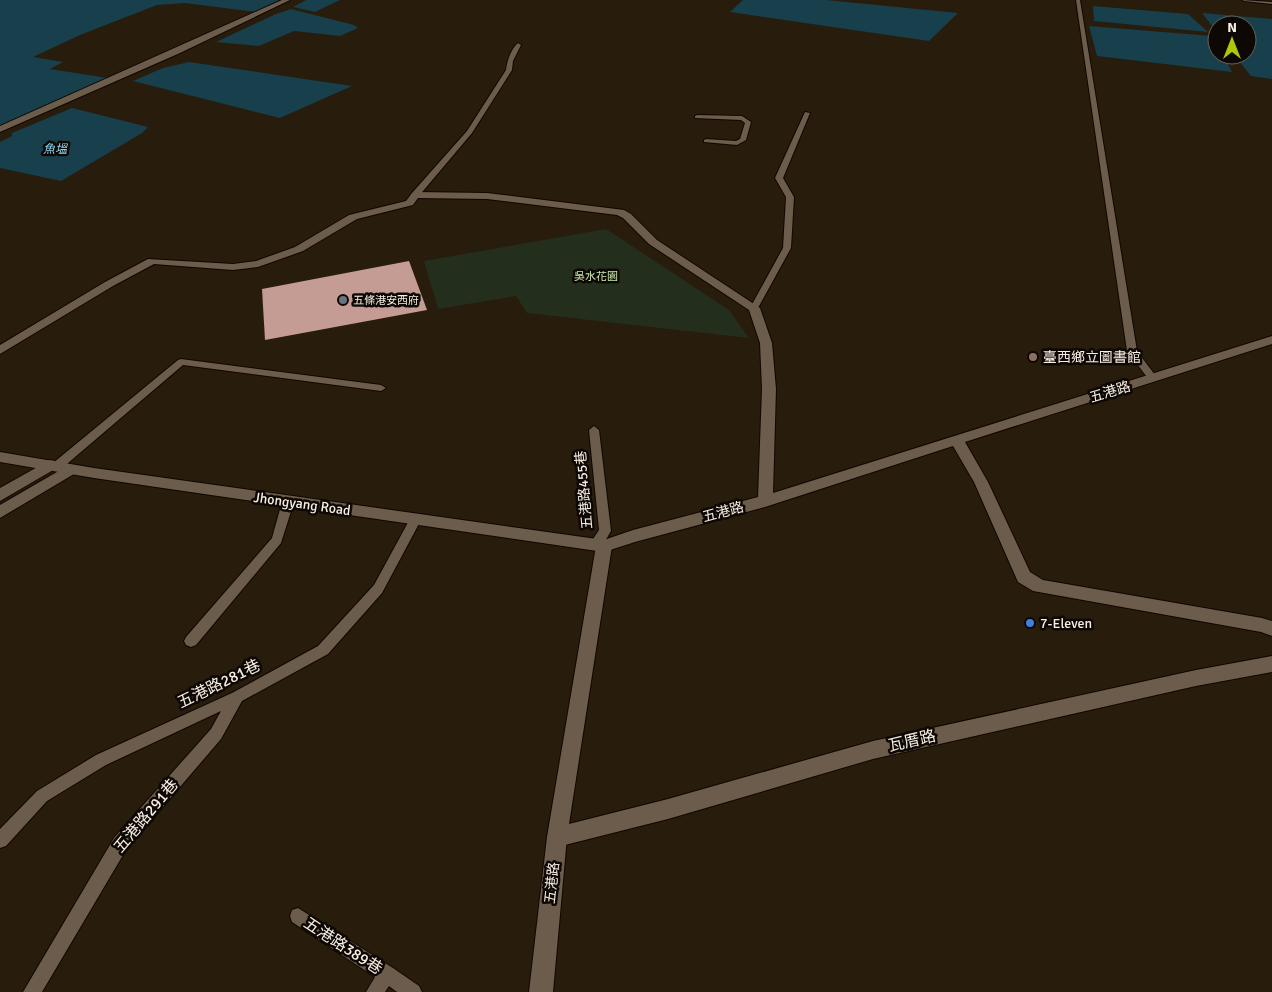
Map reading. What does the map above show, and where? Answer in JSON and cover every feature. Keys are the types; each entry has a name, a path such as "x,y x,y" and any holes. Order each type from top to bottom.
{"street":[{"path":"0,129 178,51 287,0"},
{"path":"0,350 109,284 152,261 233,267 258,264 299,249 353,218 410,203 415,195 487,196 620,212 627,216 653,242 754,308 766,343 769,389 765,501"},
{"name":"五港路","path":"541,992 557,837 600,545 765,501 1272,340"},
{"path":"957,440 981,482 1024,577 1039,586 1272,628"},
{"name":"Jhongyang Road","path":"0,457 288,502 600,545"},
{"path":"0,495 59,467"},
{"path":"0,512 59,467"},
{"name":"瓦厝路","path":"557,837 668,809 873,750 1196,678 1271,665"}],"lane":[{"path":"1078,0 1132,351 1153,379"},
{"path":"1244,0 1272,3"},
{"path":"271,8 283,9"},
{"path":"415,195 470,132 509,70 510,61 518,45"},
{"path":"754,308 786,248 790,197 778,178 807,113"},
{"path":"697,117 742,118 748,122 743,140 736,143 706,141"},
{"path":"59,467 182,362 381,388"},
{"name":"五港路455巷","path":"594,430 605,531 600,545"},
{"path":"191,641 277,540 288,502"},
{"name":"五港路281巷","path":"0,840 42,796 101,760 238,697 322,650 378,589 415,520"},
{"name":"五港路291巷","path":"32,992 120,844 216,734 238,697"},
{"name":"五港路389巷","path":"298,916 413,992"},
{"path":"375,992 387,974"}],"green space":[{"name":"吳水花園","path":"606,229 729,310 749,338 527,313 516,296 438,309 424,261"}],"water":[{"path":"0,0 291,0 265,13 185,3 157,5 80,35 33,57 63,62 50,69 114,79 0,130"},
{"path":"306,0 340,0 315,12 293,7"},
{"path":"743,0 826,0 958,13 929,41 730,12"},
{"path":"1093,6 1188,14 1207,32 1094,21"},
{"path":"291,9 354,25 358,28 340,36 294,31 259,46 216,42 276,14"},
{"path":"1202,13 1225,15 1207,15 1207,19"},
{"path":"1257,18 1272,19 1272,79 1251,76 1242,65 1257,65"},
{"path":"1089,26 1207,36 1207,65 1228,65 1232,72 1097,56"},
{"path":"189,62 352,86 280,118 133,81 163,68"},
{"name":"魚塭","path":"72,108 148,127 142,133 61,181 0,168 0,142 12,136 12,133"}],"building":[{"name":"五條港安西府","path":"409,261 427,310 265,340 262,289"}],"place":[{"name":"五條港安西府","path":"343,300"},
{"name":"臺西鄉立圖書館","path":"1033,357"},
{"name":"7-Eleven","path":"1030,623"}]}
